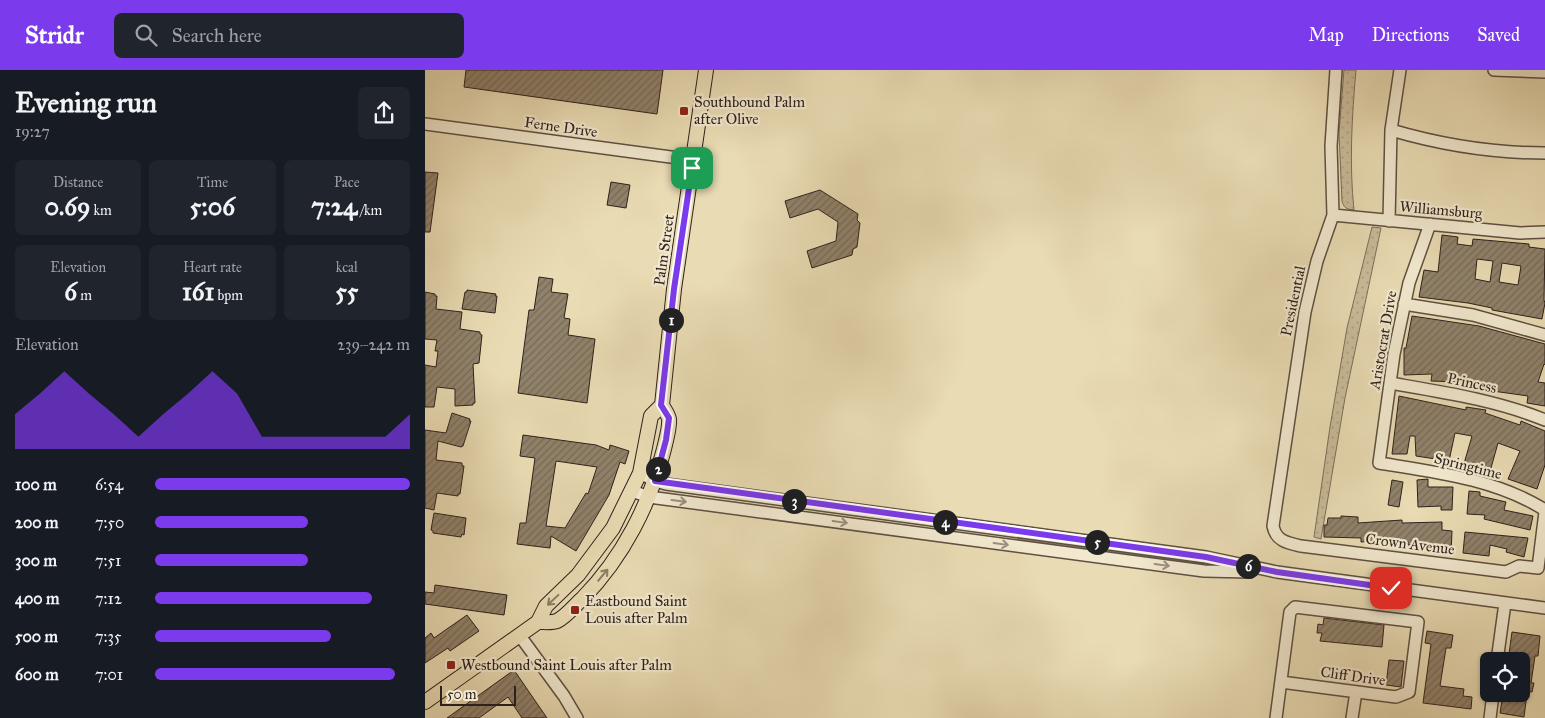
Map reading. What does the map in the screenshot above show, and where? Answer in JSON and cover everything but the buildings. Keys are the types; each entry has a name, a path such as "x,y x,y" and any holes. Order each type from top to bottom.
{"main road":[{"name":"Palm Street","path":"661,405 669,418 666,440 655,481 636,523 609,568 572,609 556,621 538,622 546,606 578,575 613,528 639,473 651,416 661,405 674,289 705,70"},
{"path":"425,702 538,622"}],"street":[{"name":"Presidential","path":"1278,539 1274,533 1273,526 1305,312 1317,261 1333,215 1331,146 1336,70"},
{"path":"1389,220 1391,130 1400,70"},
{"path":"1494,70 1545,72"},
{"name":"Ferne Drive","path":"425,124 693,160"},
{"path":"1391,130 1428,141 1468,148 1513,153 1545,153"},
{"name":"Williamsburg","path":"1333,215 1520,233 1545,232"},
{"name":"Aristocrat Drive","path":"1379,463 1390,383 1404,304 1409,283 1430,224"},
{"path":"1404,304 1473,315 1545,335"},
{"name":"Princess","path":"1390,383 1497,404 1545,420"},
{"name":"Springtime","path":"1379,463 1437,472 1477,482 1531,501 1545,511"},
{"path":"639,473 655,481 703,489 1206,557 1277,572 1545,608"},
{"path":"632,491 649,497 1204,570 1277,572"},
{"name":"Crown Avenue","path":"1278,539 1301,546 1506,572 1519,566 1538,568 1545,511"},
{"path":"1498,652 1505,603"},
{"name":"Cliff Drive","path":"1295,607 1418,622 1409,692 1396,697 1281,682 1290,612 1295,607"},
{"path":"520,636 577,718"},
{"path":"1276,718 1281,682"},
{"path":"1352,718 1356,692"},
{"path":"1491,718 1492,702"}],"shaded area":[{"path":"1344,70 1356,70 1352,140 1354,210 1346,208 1342,201 1339,133"},
{"path":"1372,227 1381,228 1345,398 1321,539 1314,537 1330,427 1347,328"}],"place":[{"name":"Southbound Palm after Olive","path":"684,111"},
{"name":"Eastbound Saint Louis after Palm","path":"575,610"},
{"name":"Westbound Saint Louis after Palm","path":"451,665"}],"route":[{"path":"692,168 674,289 667,366 661,405 669,418 666,440 655,481 1206,557 1277,572 1391,588"}]}
